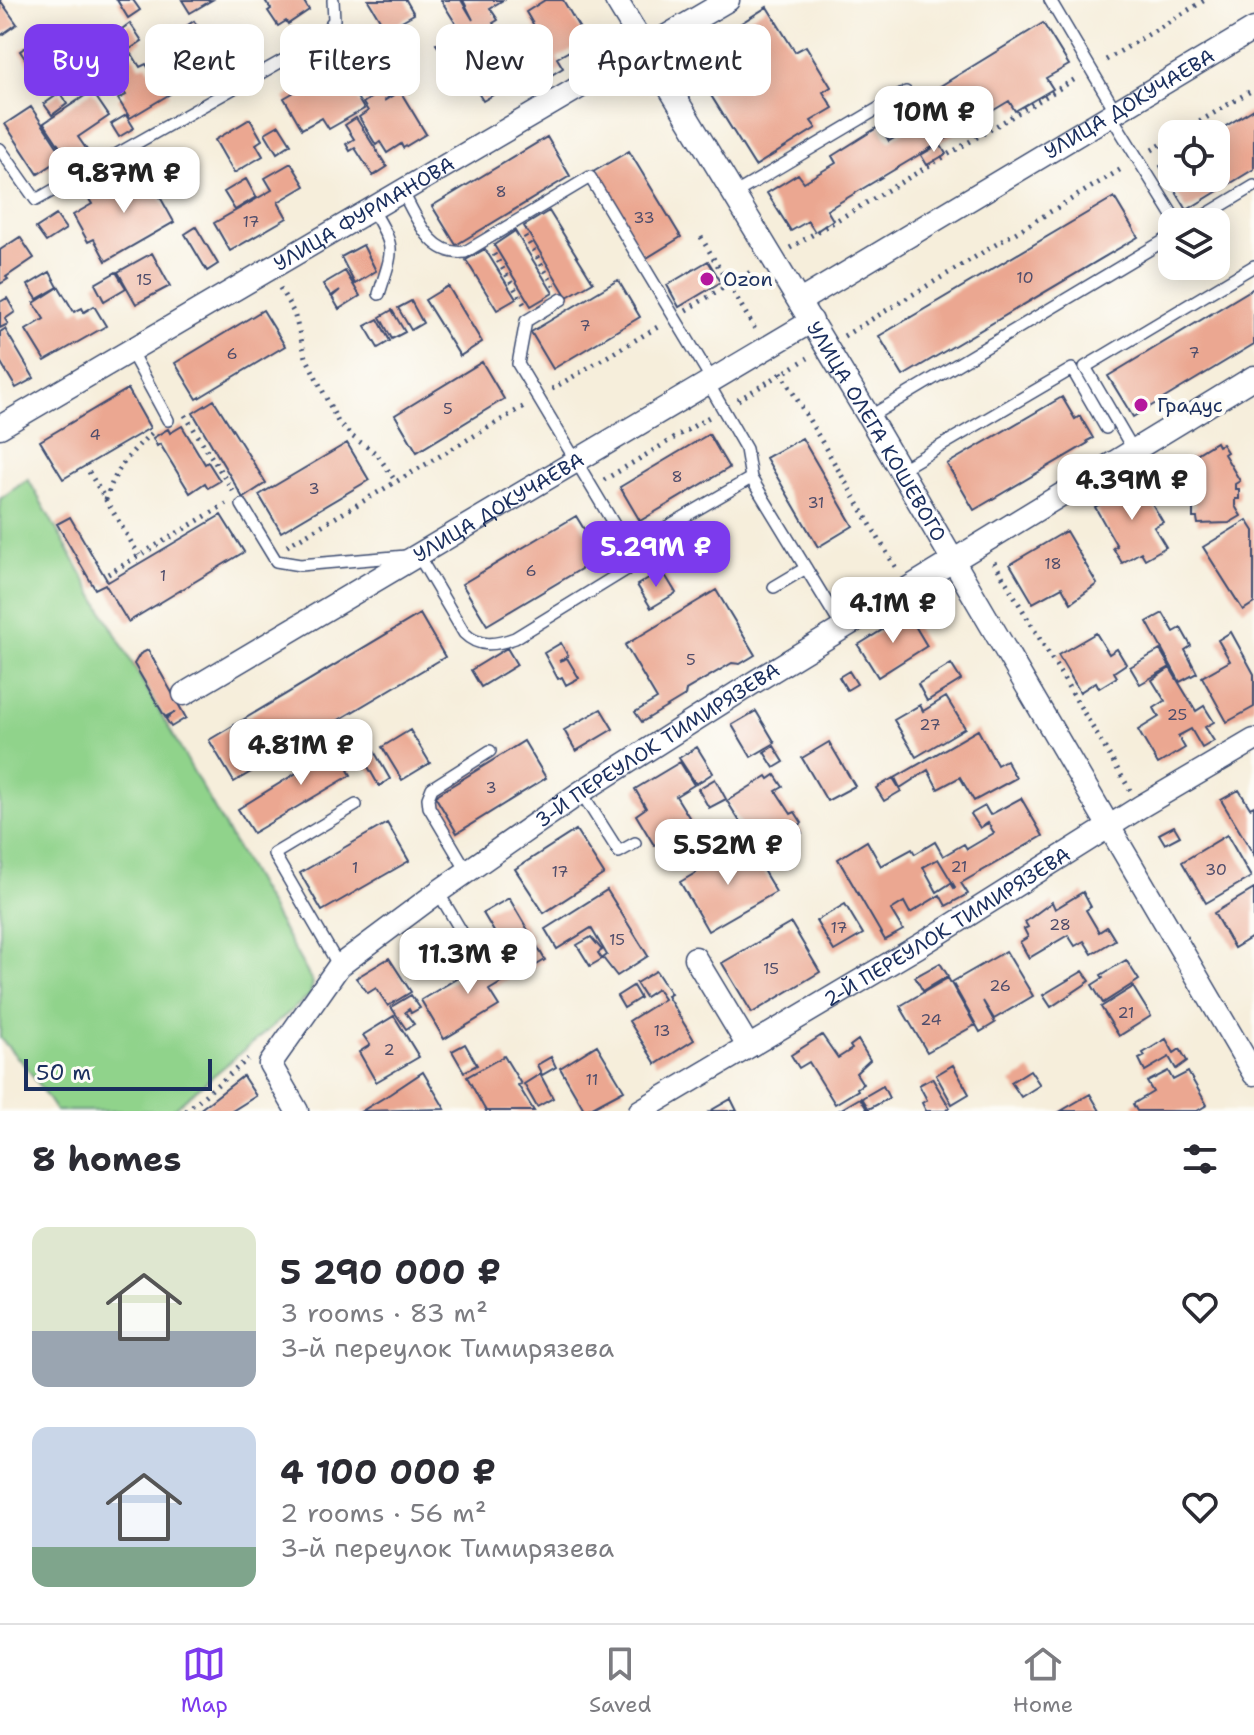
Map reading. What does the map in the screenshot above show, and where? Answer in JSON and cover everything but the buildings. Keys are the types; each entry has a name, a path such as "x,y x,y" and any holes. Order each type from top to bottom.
{"street":[{"name":"УЛИЦА ОЛЕГА КОШЕВОГО","path":"616,0 630,24"},
{"name":"УЛИЦА ФУРМАНОВА","path":"688,24 728,0"},
{"name":"УЛИЦА ДОКУЧАЕВА","path":"800,301 1254,29"},
{"name":"УЛИЦА ФУРМАНОВА","path":"0,427 569,94"},
{"name":"УЛИЦА ОЛЕГА КОШЕВОГО","path":"673,96 827,346 1254,1074"},
{"name":"УЛИЦА ДОКУЧАЕВА","path":"184,694 812,321"},
{"name":"3-Й ПЕРЕУЛОК ТИМИРЯЗЕВА","path":"260,1061 339,966 467,871 581,792 1254,377"},
{"name":"2-Й ПЕРЕУЛОК ТИМИРЯЗЕВА","path":"640,1111 919,946 1107,827 1254,740"},
{"path":"695,958 748,1046"},
{"path":"260,1061 297,1111"}],"lane":[{"path":"0,149 36,200 319,40 334,20 333,0"},
{"path":"1050,0 1168,208"},
{"path":"734,194 906,92"},
{"path":"402,191 433,242 445,250 465,252 590,177 674,317 746,449 751,478 843,629"},
{"path":"1217,208 1254,186"},
{"path":"372,209 391,240 392,253 379,294"},
{"path":"869,417 1158,244"},
{"path":"1134,451 1085,367 1254,266"},
{"path":"242,505 276,561 300,565 418,555 464,633 473,642 486,645 515,638 637,563 518,364 526,321 562,299"},
{"path":"129,350 168,420"},
{"path":"900,470 1072,369 1106,428"},
{"path":"629,549 751,478"},
{"path":"774,587 806,568"},
{"path":"467,871 429,807 428,798 432,788 490,751"},
{"path":"581,792 619,852 635,843"},
{"path":"339,966 274,854 356,805"},
{"path":"438,892 476,956"}],"path":[{"path":"273,555 1205,0"},
{"path":"1202,120 1254,89"},
{"path":"592,487 1158,147"},
{"path":"516,221 562,299"},
{"path":"701,237 909,589"},
{"path":"486,240 532,317"},
{"path":"268,269 294,313 306,357 338,422 377,454 396,482"},
{"path":"106,500 111,481 127,456 183,411 237,497 108,574"},
{"path":"89,472 139,555"},
{"path":"983,544 1140,807"},
{"path":"186,1111 260,1061"}],"green space":[{"path":"28,479 313,983 310,995 171,1111 56,1111 28,1069 0,1038 0,499"}],"place":[{"name":"Ozon","path":"707,279"},
{"name":"Градус","path":"1141,405"}]}
